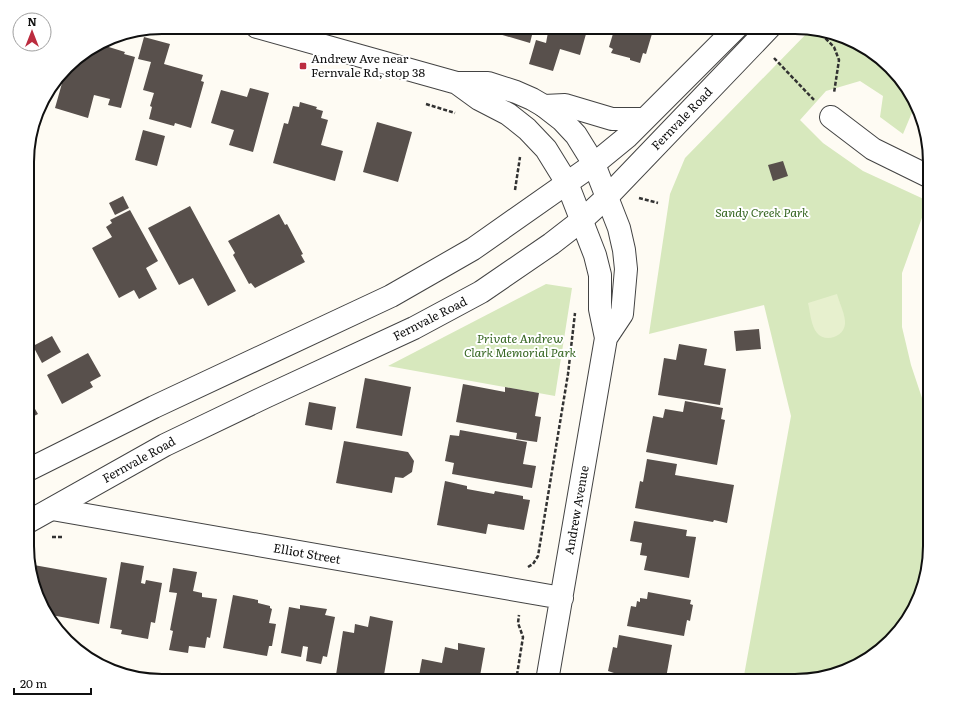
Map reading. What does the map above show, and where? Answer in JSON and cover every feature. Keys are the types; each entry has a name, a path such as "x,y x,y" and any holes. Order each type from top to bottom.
{"street":[{"name":"Andrew Avenue","path":"282,34 457,83 488,83 516,92 544,106 562,120 576,135 594,164 619,228 624,250 626,269 622,314 606,338"},
{"name":"Fernvale Road","path":"34,467 154,407 391,296 473,249 594,164 627,138 730,34"},
{"name":"Fernvale Road","path":"34,519 165,445 264,397 414,328 481,292 582,220 607,197 763,34"},
{"name":"Andrew Avenue","path":"457,83 478,100 508,114 546,149 567,183 595,255 600,275 600,309 606,338 548,674"},
{"path":"544,106 565,106 612,119 645,119"},
{"path":"832,108 873,149 923,174"},
{"name":"Elliot Street","path":"52,509 562,598"}],"path":[{"path":"763,34 832,108"},
{"path":"825,38 834,46 839,60 832,108"},
{"path":"426,104 462,115"},
{"path":"514,196 520,155"},
{"path":"635,194 637,198 658,203"},
{"path":"526,568 533,564 538,556 568,374 576,306"},
{"path":"517,674 523,637 518,623 520,610"}],"green space":[{"name":"Sandy Creek Park","path":"806,34 820,36 852,47 873,60 891,78 901,91 912,111 903,134 880,117 883,96 860,81 826,91 800,120 823,143 863,171 923,199 923,215 902,273 902,327 911,365 923,401 923,554 921,571 906,610 886,637 852,661 828,670 795,674 744,674 791,416 764,305 649,334 670,194 685,158"},
{"name":"Private Andrew Clark Memorial Park","path":"546,284 572,288 555,396 388,366"},
{"path":"837,294 844,317 844,329 834,337 825,338 820,336 815,330 808,303"}],"building":[{"path":"499,34 532,34 530,43"},
{"path":"548,34 586,34 580,55 560,49 553,71 529,64 536,40 546,43"},
{"path":"613,34 652,34 646,54 643,53 640,63 630,60 630,58 611,53 613,49 609,47"},
{"path":"144,37 170,44 164,64 203,75 201,81 204,82 191,128 175,123 174,126 149,119 152,107 150,106 154,93 143,90 151,62 138,59"},
{"path":"107,47 135,57 121,108 108,105 110,99 94,95 88,118 55,108 62,83 78,66 98,51"},
{"path":"250,88 269,93 253,152 229,145 234,130 211,123 221,90 247,97"},
{"path":"300,102 317,107 316,109 323,111 321,118 328,120 321,145 343,151 335,181 273,163 284,123 288,124 293,106 299,107"},
{"path":"377,122 412,132 398,182 363,172"},
{"path":"143,130 165,136 157,166 135,160"},
{"path":"783,161 788,176 773,181 768,165"},
{"path":"123,196 129,208 115,215 109,203"},
{"path":"190,206 236,291 208,306 193,278 179,285 148,228"},
{"path":"130,210 158,261 146,268 157,289 139,299 134,290 119,298 92,248 112,237 106,227 112,223 110,220"},
{"path":"279,214 285,225 287,224 303,254 301,255 305,262 255,288 251,283 249,284 233,255 235,253 228,241"},
{"path":"759,329 761,349 736,351 734,331"},
{"path":"52,336 61,352 42,363 34,345"},
{"path":"679,344 707,349 704,365 726,369 720,405 658,395 664,358 676,360"},
{"path":"88,353 101,376 90,382 93,387 62,404 47,375"},
{"path":"365,378 411,387 402,436 356,428"},
{"path":"463,384 505,392 505,387 539,393 535,416 541,417 537,442 516,439 517,433 456,422"},
{"path":"685,401 723,408 721,419 725,420 717,465 646,452 653,416 663,418 665,409 683,412"},
{"path":"309,402 336,407 332,430 305,425"},
{"path":"34,407 38,414 34,416"},
{"path":"460,430 527,442 523,464 536,466 532,488 452,474 454,463 445,461 450,435 459,436"},
{"path":"344,441 408,452 414,461 412,472 403,478 395,477 392,493 336,483"},
{"path":"647,459 677,464 675,475 734,485 727,523 714,520 713,522 635,508 640,481 643,482"},
{"path":"445,481 467,486 467,489 494,494 495,491 523,496 523,499 530,500 524,530 488,524 486,534 437,525"},
{"path":"634,521 687,530 686,536 696,537 689,578 644,570 647,556 640,555 642,543 630,541"},
{"path":"121,562 144,566 141,583 145,584 146,580 162,583 155,623 151,622 148,639 121,634 122,630 110,628"},
{"path":"35,565 107,578 99,624 55,616 47,603 38,579"},
{"path":"173,568 197,572 193,591 202,593 202,597 217,599 210,638 207,637 205,648 189,646 188,653 169,650 173,631 170,630 177,593 169,592"},
{"path":"648,592 691,600 690,604 693,605 690,621 687,620 684,636 627,626 631,606 636,607 637,601 640,602 640,598 647,599"},
{"path":"233,595 258,600 258,603 270,606 272,609 269,623 276,624 272,646 269,646 267,656 223,648"},
{"path":"300,605 327,609 325,615 335,617 327,657 323,656 321,664 306,661 308,647 303,646 301,657 281,653 289,607 300,609"},
{"path":"370,616 393,621 384,674 336,674 343,631 354,633 355,624 368,627"},
{"path":"619,635 672,645 667,674 614,674 608,671 613,647 617,648"},
{"path":"458,643 485,648 480,674 419,674 422,659 442,663 445,647 458,650"}],"place":[{"name":"Andrew Ave near Fernvale Rd, stop 38","path":"303,66"}]}
